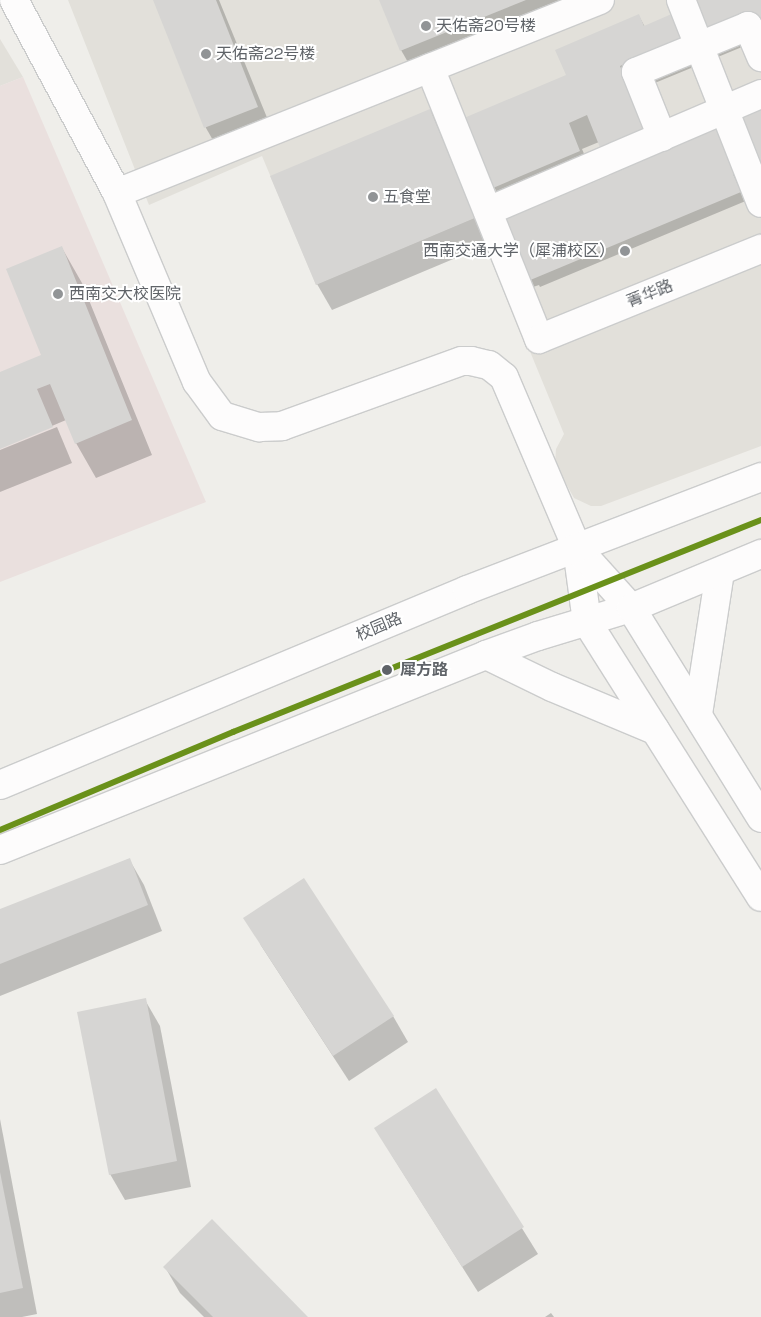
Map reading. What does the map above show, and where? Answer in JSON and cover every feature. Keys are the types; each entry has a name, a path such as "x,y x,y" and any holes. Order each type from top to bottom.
{"street":[{"path":"14,0 117,193 197,382 210,403 222,416 259,427 282,426 462,361 489,365 504,378 577,548 587,622 761,897"},
{"path":"117,193 600,0"},
{"path":"681,0 761,203"},
{"path":"662,137 636,72 748,26 761,57"},
{"path":"430,68 488,211 761,94"},
{"name":"菁华路","path":"488,211 539,339 761,249"},
{"name":"校园路","path":"0,784 467,590 761,478"},
{"path":"577,548 631,608 761,818"},
{"path":"0,850 486,655 538,636 631,608 761,554"},
{"path":"698,714 720,572"},
{"path":"486,655 552,687 655,730"}],"shaded area":[{"name":"西南交通大学（犀浦校区）","path":"68,0 761,0 761,446 601,506 591,506 574,498 555,464 556,449 564,434 475,218 316,285 262,156 149,205"},
{"path":"0,39 23,77 0,86"},
{"name":"西南交大校医院","path":"23,77 206,502 0,582 0,86"}],"building":[{"name":"天佑斋22号楼","path":"153,0 216,0 258,107 204,128"},
{"name":"天佑斋20号楼","path":"379,0 526,0 400,51"},
{"path":"688,0 761,0 761,47 747,13 620,66 653,149 761,104 761,180 745,169 733,174 741,192 528,281 521,264 524,262 506,219 611,175 587,115 569,123 580,151 493,188 464,118 566,75 555,50 639,14 644,26 690,6"},
{"name":"五食堂","path":"430,109 475,218 316,285 270,176"},
{"path":"62,246 132,420 75,444 50,384 37,389 53,427 0,449 0,372 41,355 6,269"},
{"path":"130,858 148,905 0,964 0,909"},
{"path":"304,878 394,1016 333,1056 243,918"},
{"path":"146,998 177,1161 109,1175 77,1012"},
{"path":"436,1088 524,1227 462,1267 374,1128"},
{"path":"0,1172 23,1288 0,1293"},
{"path":"212,1219 308,1317 213,1317 163,1267"}],"transit line":[{"path":"0,830 233,732 761,520"}],"place":[{"name":"天佑斋20号楼","path":"426,26"},
{"name":"天佑斋22号楼","path":"206,54"},
{"name":"五食堂","path":"373,197"},
{"name":"西南交通大学（犀浦校区）","path":"625,251"},
{"name":"西南交大校医院","path":"58,294"},
{"name":"犀方路","path":"387,670"}]}
